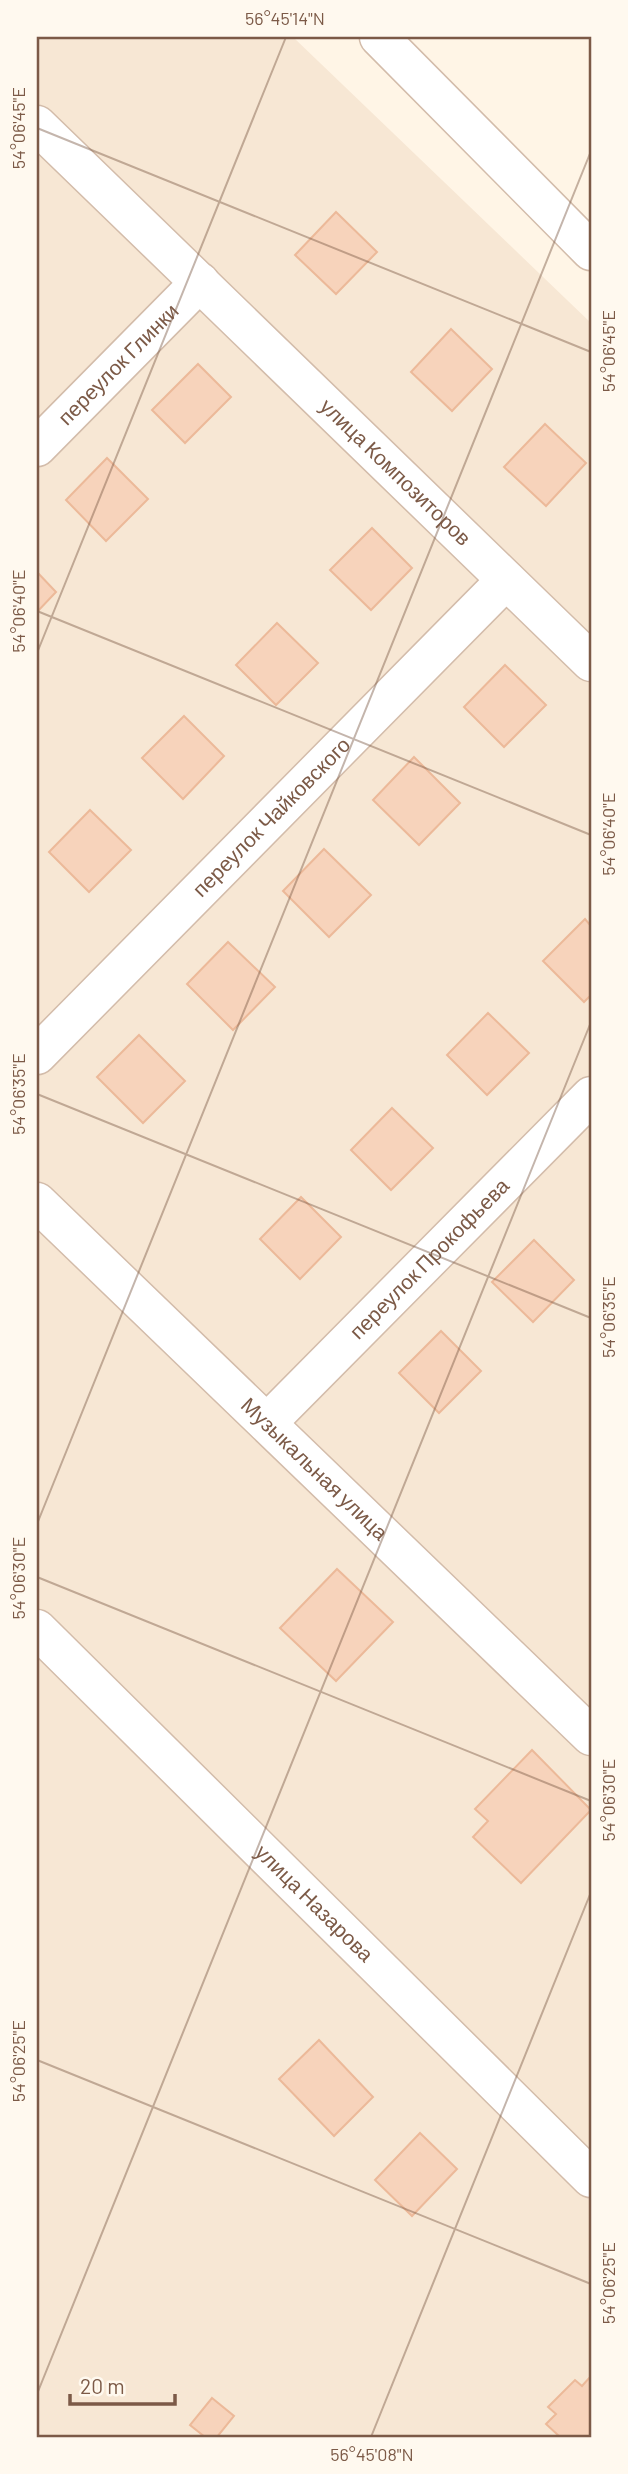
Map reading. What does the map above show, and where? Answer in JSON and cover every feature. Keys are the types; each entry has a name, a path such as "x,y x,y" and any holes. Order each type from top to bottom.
{"street":[{"path":"379,37 591,251"},
{"name":"улица Композиторов","path":"37,125 591,662"},
{"name":"переулок Глинки","path":"37,447 200,282"},
{"name":"переулок Чайковского","path":"37,1055 506,580"},
{"name":"переулок Прокофьева","path":"267,1423 591,1096"},
{"name":"Музыкальная улица","path":"37,1202 267,1423 585,1717"},
{"name":"улица Назарова","path":"37,1629 591,2178"}],"shaded area":[{"path":"37,37 293,37 591,323 591,2437 37,2437"}],"building":[{"path":"336,212 377,252 336,294 295,255"},
{"path":"451,329 492,369 452,411 411,372"},
{"path":"198,364 231,397 185,443 152,410"},
{"path":"545,424 586,463 546,506 504,467"},
{"path":"107,458 148,499 106,541 66,500"},
{"path":"372,528 412,568 371,610 330,570"},
{"path":"37,572 56,592 37,612"},
{"path":"277,623 318,663 276,705 236,665"},
{"path":"505,665 546,705 504,747 464,707"},
{"path":"184,716 224,756 183,799 142,758"},
{"path":"414,757 460,803 419,845 373,800"},
{"path":"90,810 131,850 89,892 49,852"},
{"path":"324,849 371,895 329,937 283,891"},
{"path":"585,919 591,926 591,995 584,1002 543,961"},
{"path":"228,942 275,987 233,1030 187,984"},
{"path":"488,1013 529,1053 487,1095 447,1055"},
{"path":"139,1035 185,1081 143,1123 97,1077"},
{"path":"392,1108 433,1148 391,1190 351,1150"},
{"path":"301,1197 341,1237 300,1279 260,1239"},
{"path":"534,1240 574,1280 533,1322 492,1282"},
{"path":"441,1331 481,1371 439,1413 399,1373"},
{"path":"337,1569 393,1622 336,1681 280,1628"},
{"path":"532,1750 591,1810 521,1883 473,1837 488,1821 475,1809"},
{"path":"319,2040 373,2097 334,2136 279,2079"},
{"path":"420,2133 457,2169 412,2216 375,2180"},
{"path":"590,2377 591,2437 560,2437 546,2424 556,2414 548,2407 575,2380 582,2386"},
{"path":"212,2398 234,2416 217,2437 205,2437 190,2425"}]}
